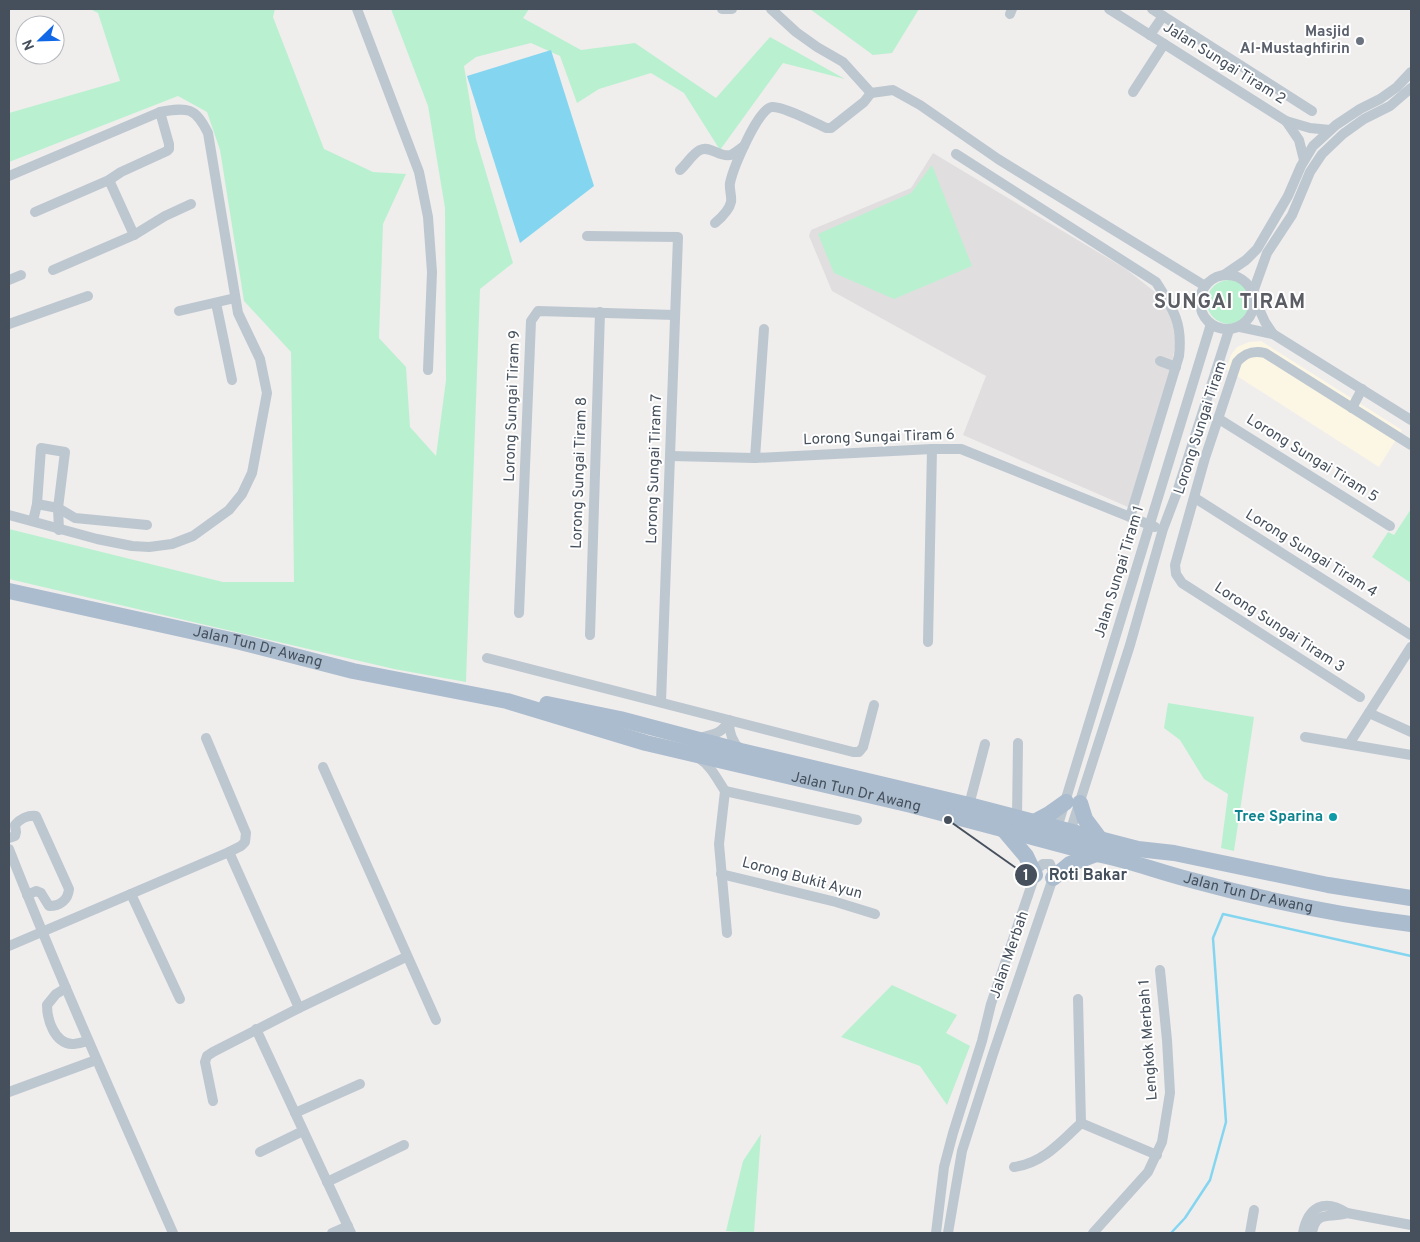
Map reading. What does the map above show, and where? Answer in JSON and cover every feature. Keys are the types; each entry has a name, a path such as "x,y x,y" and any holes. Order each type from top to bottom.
{"main road":[{"name":"Jalan Tun Dr Awang","path":"9,591 240,642 353,670 507,702 696,756 739,758 969,805 1064,830 1124,860 1191,880 1324,912 1411,924"},
{"name":"Jalan Tun Dr Awang","path":"507,702 538,703 620,718 698,738 739,758 1004,830 1098,847 1174,853 1328,884 1411,898"},
{"path":"1034,822 1073,803 1085,819 1098,847 1070,864 1053,878"},
{"path":"1004,830 1026,856 1035,874"},
{"path":"1324,912 1332,910 1338,904 1338,896 1328,884"},
{"path":"1376,920 1370,913 1368,905 1372,898 1382,893"}],"street":[{"path":"357,9 411,148 419,172 428,217 432,272 428,370"},
{"path":"722,9 732,9"},
{"path":"770,9 796,32 842,62 871,93"},
{"name":"Jalan Sungai Tiram 2","path":"1109,9 1286,121 1299,140 1304,160"},
{"path":"1152,9 1312,111"},
{"path":"1150,35 1163,16"},
{"path":"1133,92 1164,44"},
{"path":"1411,72 1397,87 1330,130 1313,146 1304,160 1288,196 1257,249 1246,260 1224,275 1213,279 1205,286 1200,302 1202,311 1212,324 1223,329 1234,328 1273,334 1411,420"},
{"path":"1234,328 1247,322 1252,315 1254,295 1267,253 1292,215 1310,172 1322,154 1343,134 1364,119 1390,106 1411,88"},
{"path":"715,223 722,217 731,202 730,182 745,145 759,117 771,107 780,107 826,128 831,128 864,102 871,93 893,90 920,105 998,159 1205,286"},
{"path":"9,176 160,112 180,108 193,112 202,120 208,133 241,321 260,359 267,393 252,473 242,494 229,510 193,536 172,544 149,547 132,546 59,530 9,515"},
{"path":"35,212 109,180 121,172 169,149 160,112"},
{"path":"1286,121 1310,128 1330,130"},
{"path":"680,170 702,149 707,148 721,155 727,155 733,154 745,145"},
{"path":"956,154 1156,282 1173,309 1179,327 1180,345 1176,367 1130,517"},
{"path":"109,180 134,235"},
{"path":"53,270 134,235 190,204"},
{"name":"Lorong Sungai Tiram 7","path":"587,236 678,237 661,702"},
{"path":"9,280 21,275"},
{"path":"1224,275 1233,275 1241,278 1248,284 1265,322 1273,334"},
{"path":"9,324 88,296"},
{"path":"179,311 236,298"},
{"path":"216,303 232,380"},
{"name":"Lorong Sungai Tiram 9","path":"519,613 531,321 538,311 675,315"},
{"name":"Lorong Sungai Tiram 8","path":"590,635 600,312"},
{"name":"Jalan Sungai Tiram 1","path":"1073,803 1150,526 1212,324"},
{"name":"Jalan Sungai Tiram 1","path":"1064,830 1130,645 1163,530 1234,328"},
{"path":"755,458 764,329"},
{"name":"Lorong Sungai Tiram","path":"1182,584 1176,574 1175,565 1205,458 1237,362 1244,355 1258,351 1265,353 1411,445"},
{"path":"1160,361 1176,367"},
{"path":"1352,408 1362,389"},
{"name":"Lorong Sungai Tiram 5","path":"1219,419 1390,526"},
{"path":"33,521 41,448 65,452 58,508 59,530"},
{"path":"928,642 932,449"},
{"name":"Lorong Sungai Tiram 6","path":"670,456 755,458 961,449 1163,530"},
{"name":"Lorong Sungai Tiram 4","path":"1195,498 1411,635"},
{"path":"36,504 58,508 75,518 147,525"},
{"name":"Lorong Sungai Tiram 3","path":"1182,584 1360,697"},
{"path":"1349,744 1411,646"},
{"path":"487,658 853,752 859,752 863,747 874,705"},
{"path":"1369,713 1411,732"},
{"path":"698,738 724,730 729,720"},
{"path":"727,933 719,844 723,787 720,776 739,758 729,730 729,720"},
{"path":"1305,737 1411,755"},
{"path":"9,946 229,852 245,842 246,833 206,738"},
{"path":"1017,817 1018,743"},
{"path":"969,805 985,744"},
{"path":"696,756 706,762 723,787"},
{"path":"323,767 406,957 436,1020"},
{"name":"Jalan Tun Dr Awang","path":"723,787 857,820"},
{"path":"9,838 15,836 15,825 19,820 36,816 69,889 66,899 54,906 49,906 41,893 36,891 27,895"},
{"path":"9,849 41,932 173,1233"},
{"path":"229,852 299,1008"},
{"path":"1035,874 1038,868 1050,864 1053,878"},
{"name":"Lorong Bukit Ayun","path":"721,874 836,902 875,914"},
{"name":"Jalan Merbah","path":"936,1233 944,1166 953,1133 982,1041 991,1004 1035,874"},
{"name":"Jalan Merbah","path":"948,1233 962,1151 1053,878"},
{"path":"131,894 180,1000"},
{"path":"213,1102 205,1062 207,1056 256,1029 406,957"},
{"name":"Lengkok Merbah 1","path":"1093,1233 1148,1172 1162,1142 1170,1093 1160,970"},
{"path":"66,988 56,994 47,1005 52,1028 56,1035 70,1044 88,1041"},
{"path":"1014,1167 1027,1165 1039,1160 1051,1152 1081,1123 1078,999"},
{"path":"256,1029 350,1230 332,1233"},
{"path":"9,1092 96,1060"},
{"path":"295,1113 360,1084"},
{"path":"1081,1123 1157,1155"},
{"path":"260,1152 303,1131"},
{"path":"327,1182 404,1145"},
{"path":"1303,1233 1307,1218 1311,1212 1318,1207 1330,1206 1346,1213 1411,1225"},
{"path":"1250,1233 1254,1210"},
{"path":"1312,1233 1316,1221 1322,1216 1339,1216 1346,1213"}],"shaded area":[{"path":"933,153 1126,269 1160,296 1171,317 1176,342 1170,372 1128,507 963,435 986,376 832,291 809,236 811,230 911,188"},
{"path":"1261,341 1402,430 1379,467 1226,369 1231,355 1237,347 1249,342"}],"green space":[{"path":"90,9 275,9 273,17 324,149 373,172 406,174 383,224 379,338 406,367 410,427 436,456 446,380 445,208 428,106 391,9 529,9 523,18 581,50 635,43 716,98 770,37 845,79 783,63 720,150 684,93 651,73 599,89 577,103 560,56 531,43 476,57 464,66 476,139 513,263 480,289 466,682 394,669 9,579 9,529 223,582 294,582 291,352 244,301 220,150 207,112 178,96 9,162 9,113 120,81 98,13"},
{"path":"810,9 919,9 892,53 873,55"},
{"path":"932,165 972,266 894,299 834,273 818,234 911,193"},
{"path":"1233,280 1245,286 1250,293 1250,311 1245,318 1238,323 1225,324 1217,321 1210,314 1207,298 1210,290 1217,283"},
{"path":"1411,509 1411,583 1372,557 1388,532 1394,535"},
{"path":"1168,703 1254,717 1234,851 1221,848 1228,794 1204,779 1180,740 1164,728"},
{"path":"892,985 957,1015 946,1033 970,1046 947,1105 920,1066 841,1037"},
{"path":"761,1134 754,1233 726,1231 743,1161"}],"water":[{"path":"551,50 594,186 520,243 467,76"}],"waterway":[{"path":"1171,1233 1185,1218 1210,1180 1226,1122 1213,938 1223,914 1411,956"}],"place":[{"name":"Masjid Al-Mustaghfirin","path":"1360,41"},
{"name":"Tree Sparina","path":"1333,817"},
{"name":"Roti Bakar","path":"948,820"}],"district":[{"name":"SUNGAI TIRAM","path":"1230,303"}]}
